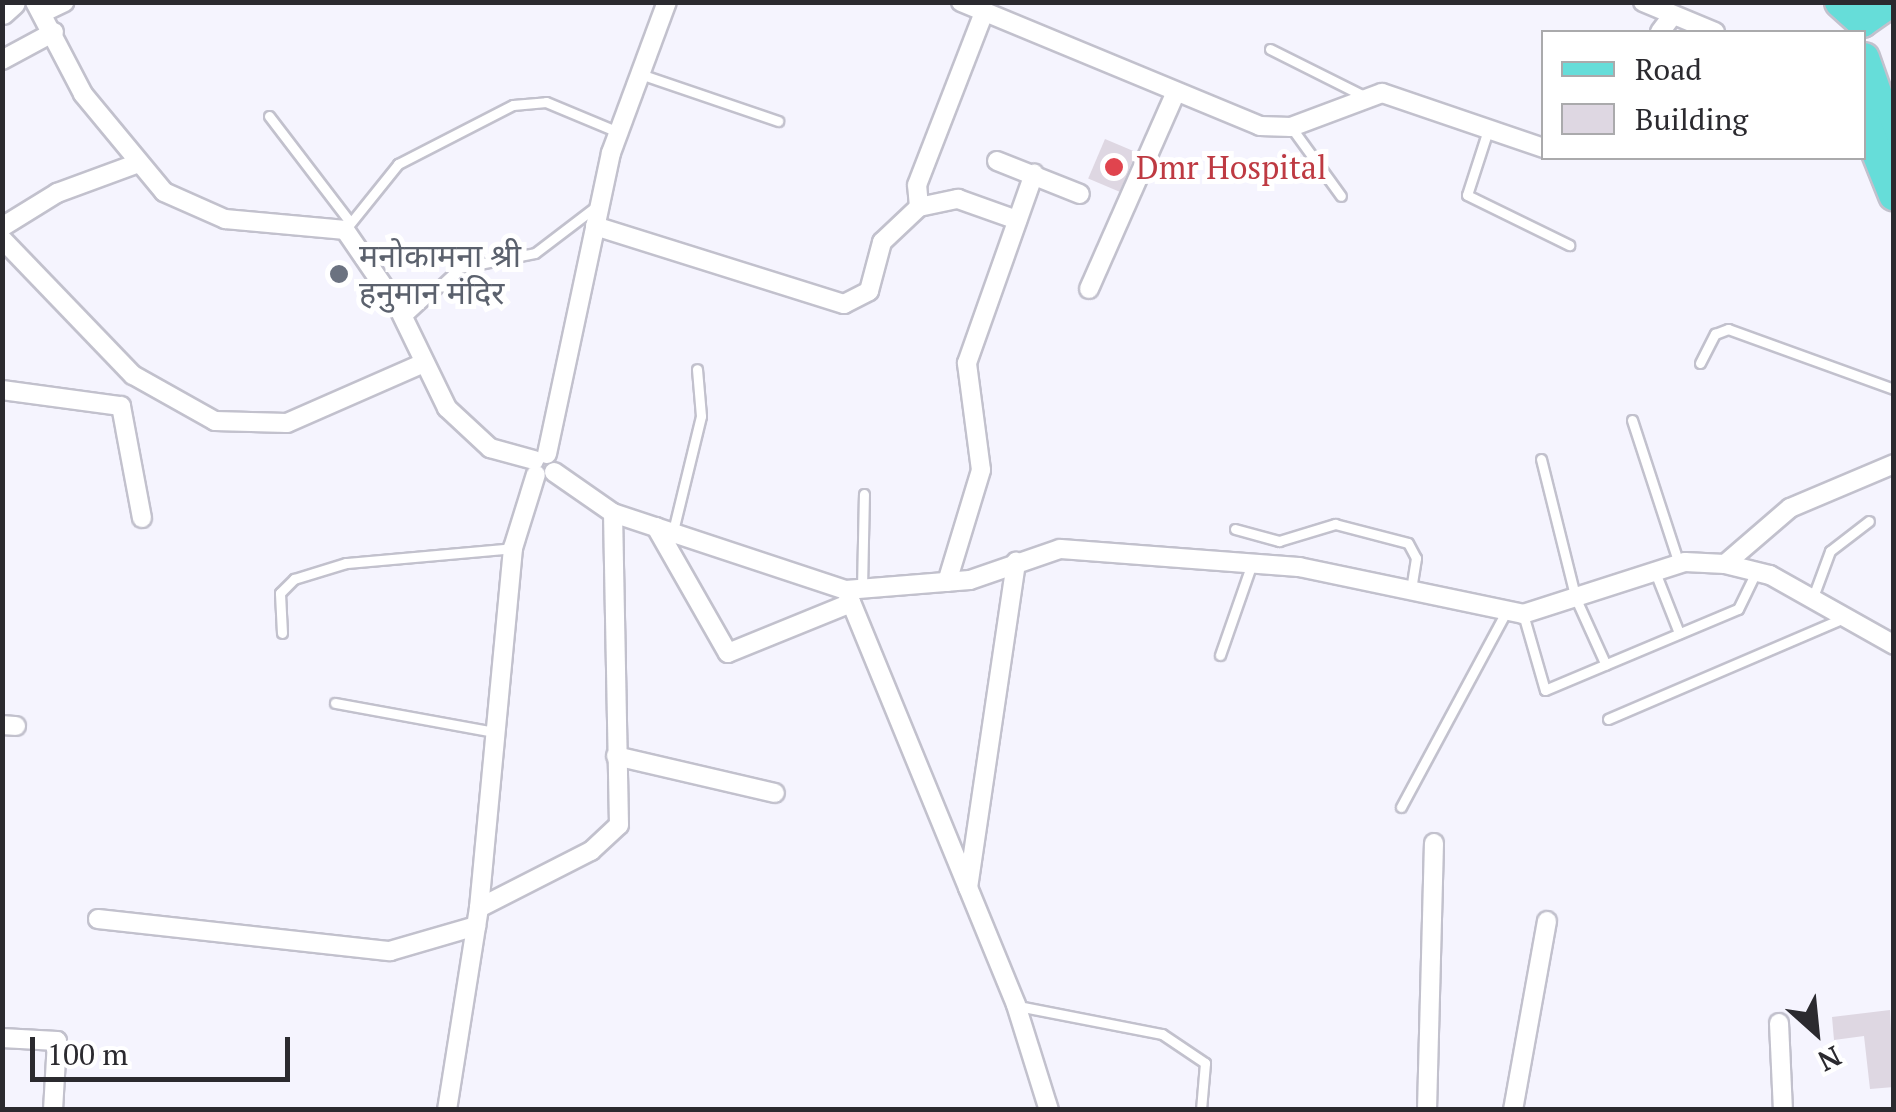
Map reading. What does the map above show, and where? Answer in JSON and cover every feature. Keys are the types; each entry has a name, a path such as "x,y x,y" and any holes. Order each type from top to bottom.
{"main road":[{"path":"2,11 12,2"},
{"path":"1848,19 1892,3"},
{"path":"1866,64 1894,143"},
{"path":"1866,125 1894,194"}],"street":[{"path":"65,2 39,8 83,94 136,164 197,211 348,226 469,435 543,465 613,513 853,594 1016,1005 1049,1110"},
{"path":"447,1110 478,917 513,548 543,465 618,132 667,2"},
{"path":"961,2 1260,126 1291,127 1362,95 1398,96 1541,147"},
{"path":"1642,2 1711,30"},
{"path":"919,208 917,185 984,12"},
{"path":"1661,30 1672,15"},
{"path":"2,60 54,32"},
{"path":"1089,289 1176,92"},
{"path":"997,161 1080,194"},
{"path":"2,227 57,194 136,164"},
{"path":"947,582 982,470 967,363 1034,174"},
{"path":"596,226 844,304 869,291 882,242 919,208 958,199 1017,220"},
{"path":"2,239 133,375 215,421 262,429 424,363"},
{"path":"2,390 120,406 142,518"},
{"path":"1725,564 1790,508 1894,464"},
{"path":"98,919 377,950 478,917 605,841 621,809 616,756 613,513"},
{"path":"664,530 728,652 853,594 947,582 1060,549 1253,560 1514,614 1679,564 1725,564 1756,572 1813,598 1894,645"},
{"path":"968,888 1016,562"},
{"path":"616,756 776,793"},
{"path":"1428,1110 1434,843"},
{"path":"1513,1110 1547,921"},
{"path":"1779,1023 1783,1110"},
{"path":"2,1038 57,1041 53,1110"}],"lane":[{"path":"1270,50 1362,95"},
{"path":"640,74 778,121"},
{"path":"269,116 348,226 398,164 514,105 546,102 618,132"},
{"path":"1291,127 1341,196"},
{"path":"1488,130 1467,195 1568,245"},
{"path":"404,319 459,268 534,253 600,203"},
{"path":"1700,363 1714,334 1728,328 1894,389"},
{"path":"664,530 701,416 697,369"},
{"path":"1632,420 1679,564"},
{"path":"1540,459 1576,598 1606,665"},
{"path":"853,594 864,494"},
{"path":"1813,598 1830,551 1869,520"},
{"path":"1235,529 1279,541 1336,524 1408,543 1416,558 1410,592"},
{"path":"282,634 280,593 294,579 346,563 513,548"},
{"path":"1220,655 1253,560"},
{"path":"1656,572 1679,633"},
{"path":"1514,614 1541,689 1738,609 1756,572"},
{"path":"1400,807 1514,614"},
{"path":"1608,719 1844,618"},
{"path":"335,703 495,732"},
{"path":"1016,1005 1162,1034 1205,1063 1202,1110"}],"building":[{"path":"1105,139 1136,152 1119,192 1088,179"},
{"path":"1890,1010 1894,1087 1870,1089 1864,1036 1834,1040 1832,1017"}],"place":[{"name":"Dmr Hospital","path":"1114,167"},
{"name":"मनोकामना श्री हनुमान मंदिर","path":"339,274"}]}
